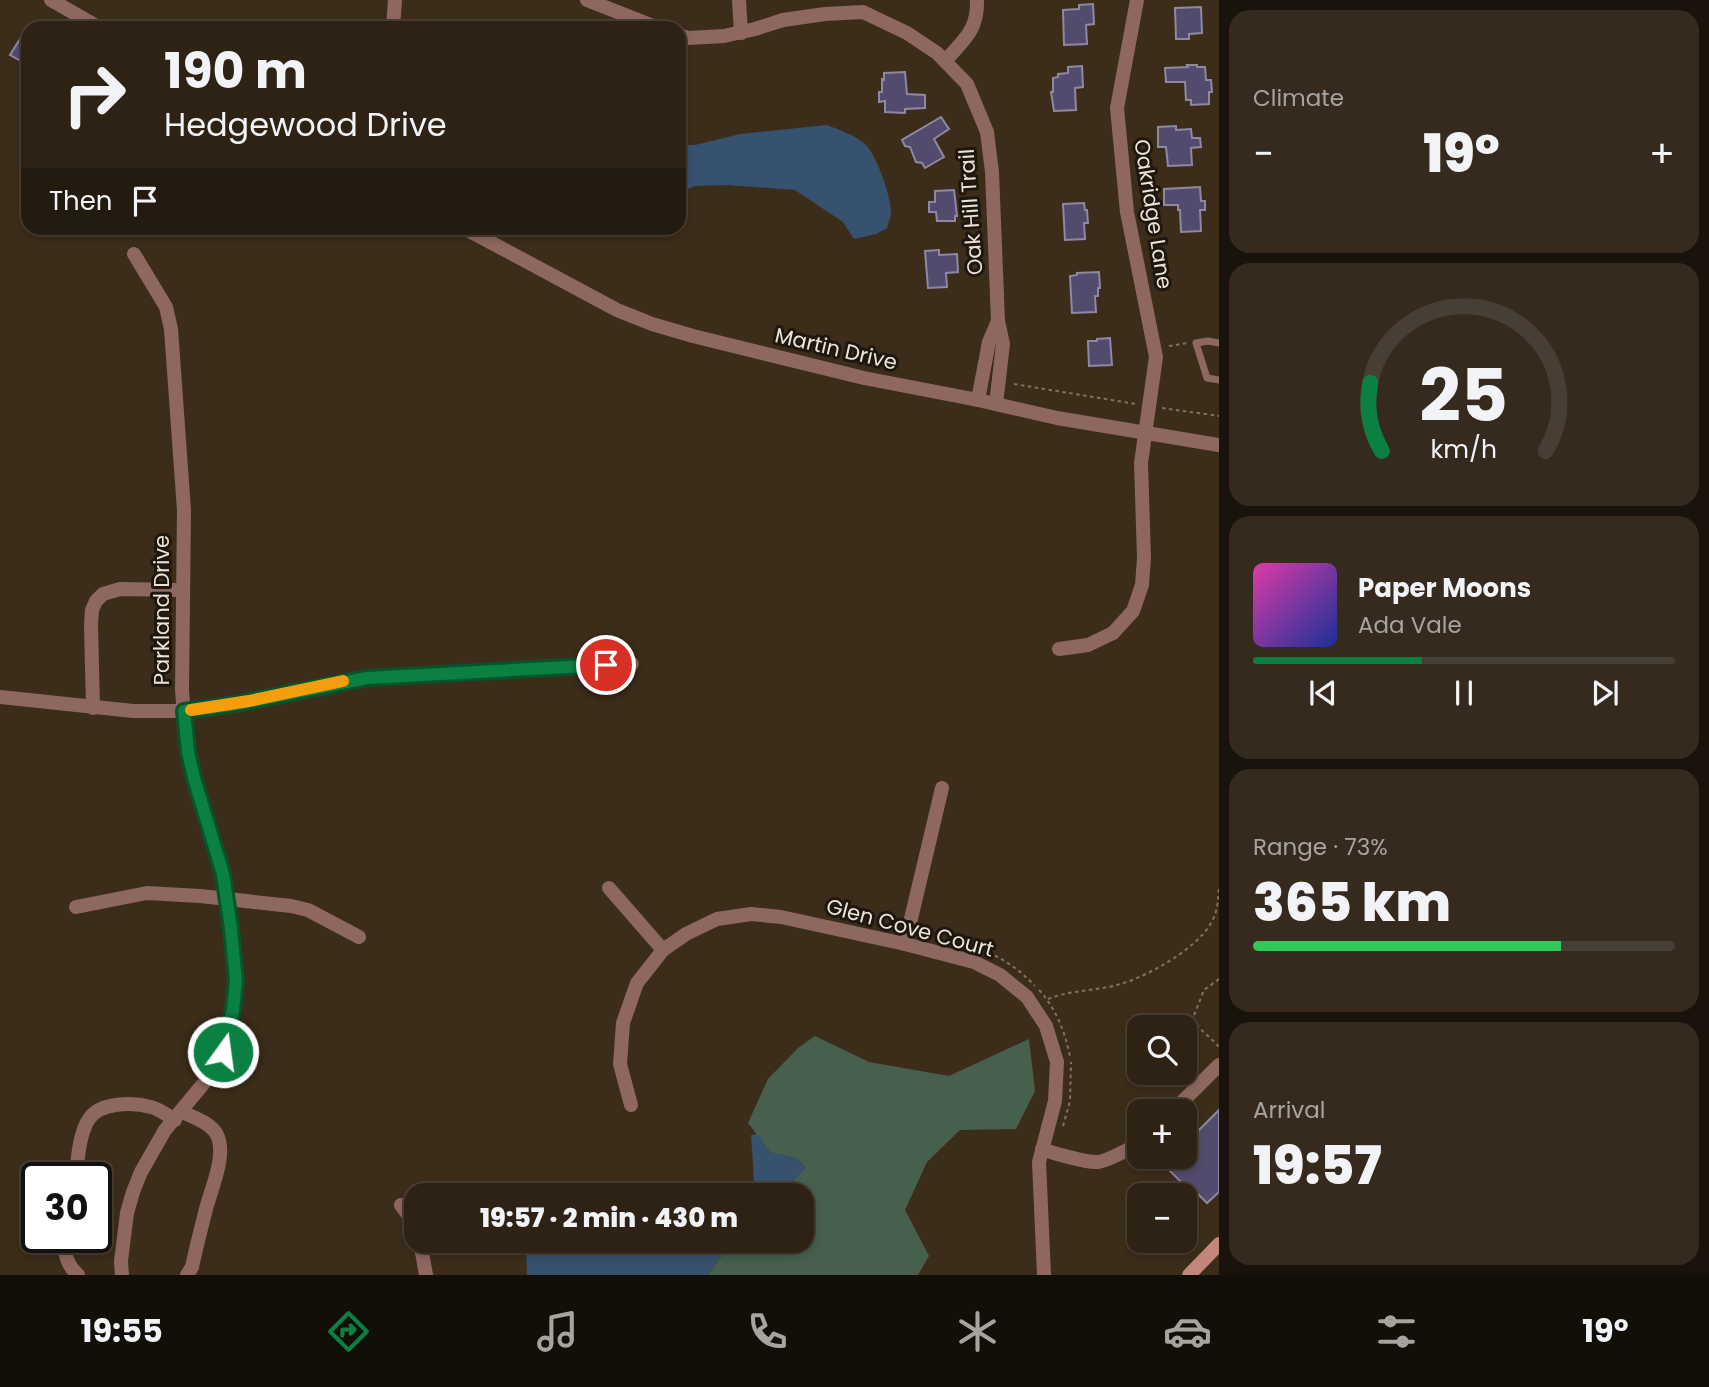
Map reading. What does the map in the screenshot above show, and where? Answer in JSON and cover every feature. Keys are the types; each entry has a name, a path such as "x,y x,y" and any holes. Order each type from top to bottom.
{"main road":[{"path":"1189,1275 1219,1244"}],"street":[{"path":"51,0 88,21"},
{"path":"394,21 395,0"},
{"path":"587,0 640,21"},
{"path":"739,0 741,33"},
{"path":"945,61 972,31 977,0"},
{"name":"Oakridge Lane","path":"1059,649 1088,645 1113,633 1133,611 1142,585 1141,463 1156,358 1127,212 1117,108 1137,0"},
{"name":"Oak Hill Trail","path":"686,37 724,36 783,20 863,12 907,33 937,53 967,84 987,132 992,172 998,321 1003,344 996,404"},
{"name":"Martin Drive","path":"477,235 617,310 693,337 864,378 1057,418 1219,445"},
{"name":"Parkland Drive","path":"122,1275 121,1261 127,1213 133,1192 151,1152 218,1066 229,1032 236,981 223,874 188,752 184,711 182,590 184,510 171,329 166,307 134,254"},
{"path":"978,400 989,342 998,321"},
{"path":"93,708 91,625 96,601 103,594 120,589 182,590"},
{"path":"0,696 93,708 184,711 230,705 367,678 632,664"},
{"path":"905,944 942,788"},
{"path":"609,887 663,950"},
{"path":"76,907 147,893 200,895 308,910 359,937"},
{"name":"Glen Cove Court","path":"631,1105 620,1063 623,1023 637,983 663,950 686,933 717,919 751,914 781,916 974,962 1000,975 1027,997 1046,1026 1057,1062 1055,1101 1039,1162 1044,1275"},
{"path":"1186,1099 1219,1066"},
{"path":"78,1162 87,1121 103,1108 121,1105 148,1106 202,1121 213,1129 218,1136 220,1147 219,1165 187,1275"},
{"path":"1042,1149 1098,1162 1127,1150"},
{"path":"401,1205 404,1209"},
{"path":"66,1253 71,1269 78,1275"},
{"path":"422,1253 426,1275"}],"lane":[{"path":"1219,343 1196,343 1207,378 1219,380"}],"path":[{"path":"1154,349 1196,343"},
{"path":"999,382 1219,416"},
{"path":"1046,1000 1119,985 1161,967 1188,949 1211,925 1218,903 1219,886"},
{"path":"1219,979 1204,990 1193,1018 1196,1025 1219,1047"}],"green space":[{"path":"815,1036 869,1062 949,1076 1029,1039 1035,1091 1016,1129 960,1130 927,1162 905,1210 929,1256 918,1275 708,1275 724,1253 814,1253 814,1183 791,1183 805,1168 795,1158 771,1153 748,1123 768,1079 798,1048"}],"water":[{"path":"827,125 862,141 879,167 889,197 891,212 887,228 876,234 854,239 843,222 795,190 728,185 695,186 686,190 686,145 740,134"},
{"path":"757,1134 771,1153 795,1158 805,1168 791,1183 754,1183 751,1135"},
{"path":"526,1253 724,1253 708,1275 527,1275"}],"building":[{"path":"1093,4 1094,24 1086,25 1087,44 1064,45 1063,10 1079,9 1079,5"},
{"path":"1201,7 1202,33 1189,34 1189,39 1176,39 1175,8"},
{"path":"20,39 21,40 21,61 10,55"},
{"path":"1187,65 1205,67 1206,80 1211,80 1209,104 1191,105 1191,100 1186,100 1185,82 1166,82 1165,68 1188,67"},
{"path":"1082,66 1083,87 1075,88 1076,110 1054,111 1051,92 1053,78 1058,77 1058,74 1068,73 1068,67"},
{"path":"905,72 907,94 925,95 925,108 905,109 905,113 885,112 885,101 879,102 884,73"},
{"path":"941,117 949,129 934,139 944,157 925,168 922,163 916,162 910,147 905,146 902,140"},
{"path":"1176,126 1176,130 1191,129 1192,138 1200,138 1201,147 1191,148 1192,165 1168,166 1166,147 1158,147 1158,127"},
{"path":"1200,187 1201,201 1205,201 1205,210 1200,210 1201,231 1181,232 1180,210 1178,205 1164,205 1164,189"},
{"path":"954,190 957,216 955,221 937,221 936,212 929,212 929,202 935,202 935,191"},
{"path":"1084,203 1088,223 1084,223 1085,239 1065,240 1063,204"},
{"path":"939,250 939,255 957,254 958,272 946,273 947,287 928,288 925,251"},
{"path":"1099,272 1100,288 1098,296 1095,296 1096,312 1072,313 1070,276"},
{"path":"1110,338 1112,365 1089,366 1088,341"},
{"path":"1219,1110 1219,1192 1207,1203 1197,1193 1197,1183 1182,1183 1168,1169 1197,1169 1197,1132"}],"slow traffic":[{"path":"191,710 343,681"}],"route":[{"path":"223,1052 229,1032 236,981 231,929 223,874 188,752 184,711 230,705 367,678 606,665"}]}
